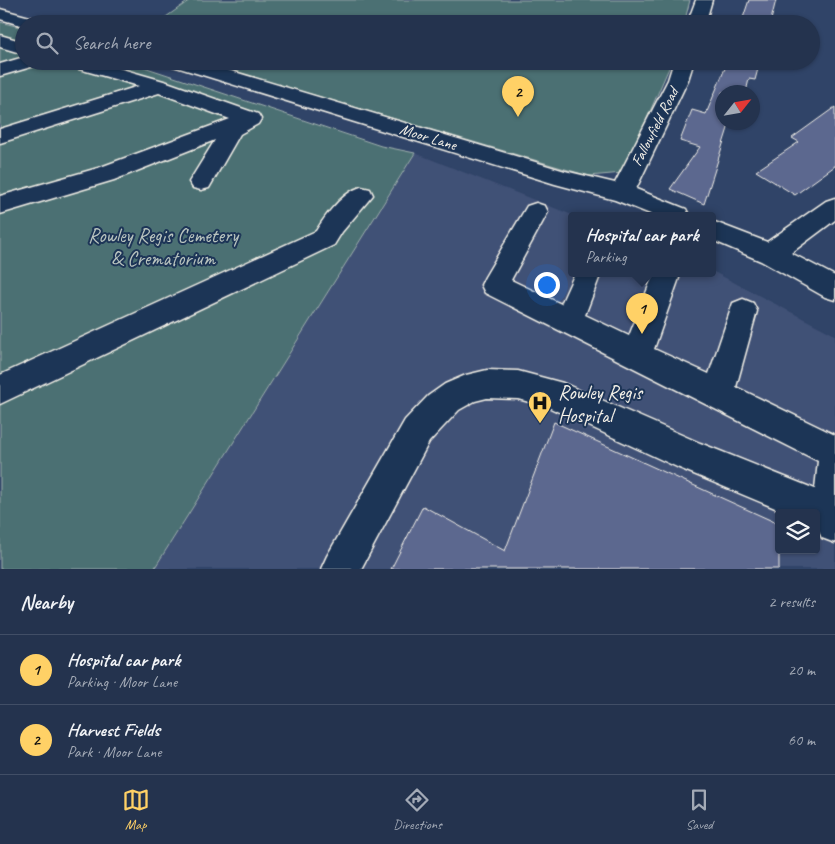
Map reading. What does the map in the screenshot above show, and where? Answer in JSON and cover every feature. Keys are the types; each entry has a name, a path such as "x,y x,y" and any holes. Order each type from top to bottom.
{"street":[{"path":"699,15 704,0"},
{"path":"0,14 15,18"},
{"path":"0,41 15,45"},
{"path":"0,70 15,66"},
{"path":"104,70 160,86 250,119"},
{"name":"Moor Lane","path":"208,70 564,178 622,192 670,212"},
{"name":"Fallowfield Road","path":"622,192 678,80 681,70"},
{"path":"0,136 160,86"},
{"path":"201,182 232,130 250,119"},
{"path":"0,205 106,174 250,119"},
{"path":"0,390 325,238 333,225 361,195"},
{"path":"770,254 835,207"},
{"path":"536,212 495,285 835,452"},
{"path":"716,232 770,254 835,289"},
{"path":"568,321 586,277"},
{"path":"637,356 665,278"},
{"path":"718,395 743,311"},
{"path":"340,569 417,431 433,411 450,397 470,387 508,383 555,394 832,518 835,460"}],"shaded area":[{"name":"Rowley Regis Hospital","path":"415,153 568,213 568,277 716,277 716,273 835,335 835,569 154,569"}],"green space":[{"path":"190,0 690,0 686,15 169,15"},
{"name":"Rowley Regis Cemetery & Crematorium","path":"0,22 15,26 15,70 153,70 381,146 415,153 154,569 0,569"},
{"path":"229,70 668,70 623,173 589,176"}],"building":[{"path":"749,0 776,0 772,15 744,15"},
{"path":"724,70 758,70 755,80 749,79 748,85 718,85"},
{"path":"715,92 715,130 727,130 704,204 670,189 700,147 680,141 692,110 706,114"},
{"path":"835,107 835,166 795,195 756,171 799,142 792,138"},
{"path":"554,422 775,522 775,554 779,554 779,569 391,569 423,506 505,551"}],"place":[{"name":"Harvest Fields","path":"518,117"},
{"name":"Hospital car park","path":"642,334"},
{"name":"Rowley Regis Hospital","path":"540,424"}]}
